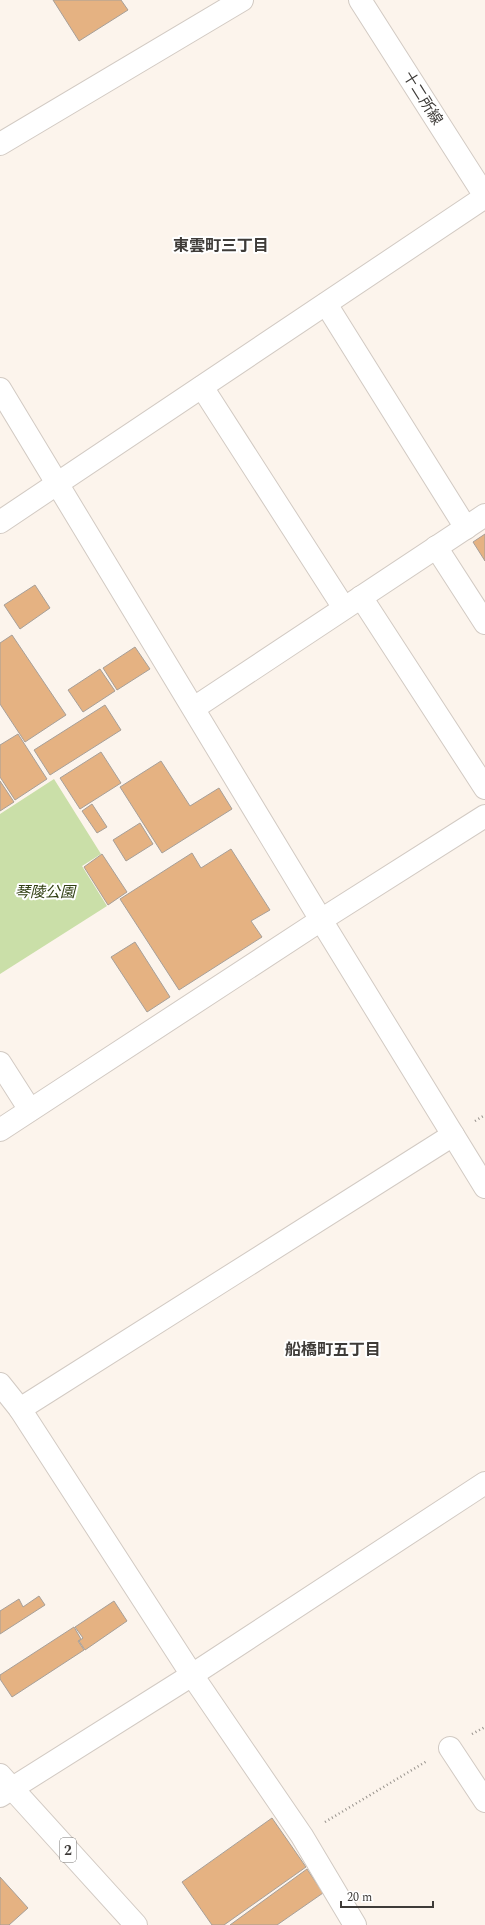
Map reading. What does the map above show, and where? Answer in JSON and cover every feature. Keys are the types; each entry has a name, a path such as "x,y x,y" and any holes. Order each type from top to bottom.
{"main road":[{"path":"0,144 242,0"},
{"name":"十二所線","path":"360,0 485,196"},
{"path":"0,522 485,196"},
{"path":"326,304 466,528"},
{"path":"202,387 485,788"},
{"path":"0,389 194,708 320,920 485,1186"},
{"path":"194,708 485,515"},
{"path":"436,547 485,623"},
{"path":"0,1130 320,920 485,816"},
{"path":"0,1063 30,1110"},
{"path":"20,1409 453,1136"},
{"path":"0,1384 20,1409 192,1675 302,1836 355,1925"},
{"path":"4,1786 192,1675 485,1483"},
{"path":"450,1748 485,1802"},
{"name":"2","path":"4,1786 136,1925"}],"path":[{"path":"302,1836 485,1726"}],"green space":[{"name":"琴陵公園","path":"54,779 101,854 82,866 107,906 0,974 0,814"}],"building":[{"path":"53,0 121,0 128,10 79,41"},
{"path":"485,534 485,561 473,542"},
{"path":"35,585 50,608 20,629 4,605"},
{"path":"12,635 66,715 25,742 0,704 0,643"},
{"path":"135,647 150,669 117,690 103,668"},
{"path":"100,669 115,691 83,712 68,690"},
{"path":"105,705 121,730 50,775 34,750"},
{"path":"18,734 47,779 15,800 0,777 0,745"},
{"path":"101,752 121,783 80,809 60,778"},
{"path":"161,761 190,806 219,788 232,809 162,853 120,787"},
{"path":"0,781 14,802 0,811"},
{"path":"92,804 107,827 97,833 82,811"},
{"path":"140,823 153,844 126,861 113,840"},
{"path":"231,849 270,910 251,921 262,937 179,990 120,899 192,853 201,868"},
{"path":"102,854 127,892 108,905 84,867"},
{"path":"135,942 170,997 147,1012 111,957"},
{"path":"39,1596 45,1605 0,1634 0,1611 19,1599 23,1607"},
{"path":"114,1601 127,1621 85,1650 79,1641 83,1638 75,1627"},
{"path":"74,1627 81,1639 78,1641 84,1650 12,1697 0,1679 0,1675"},
{"path":"272,1818 306,1867 224,1925 212,1925 182,1882"},
{"path":"307,1869 323,1893 277,1925 230,1925"},
{"path":"0,1877 28,1908 9,1925 0,1925"}],"district":[{"name":"東雲町三丁目","path":"221,245"},
{"name":"船橋町五丁目","path":"333,1349"}]}
